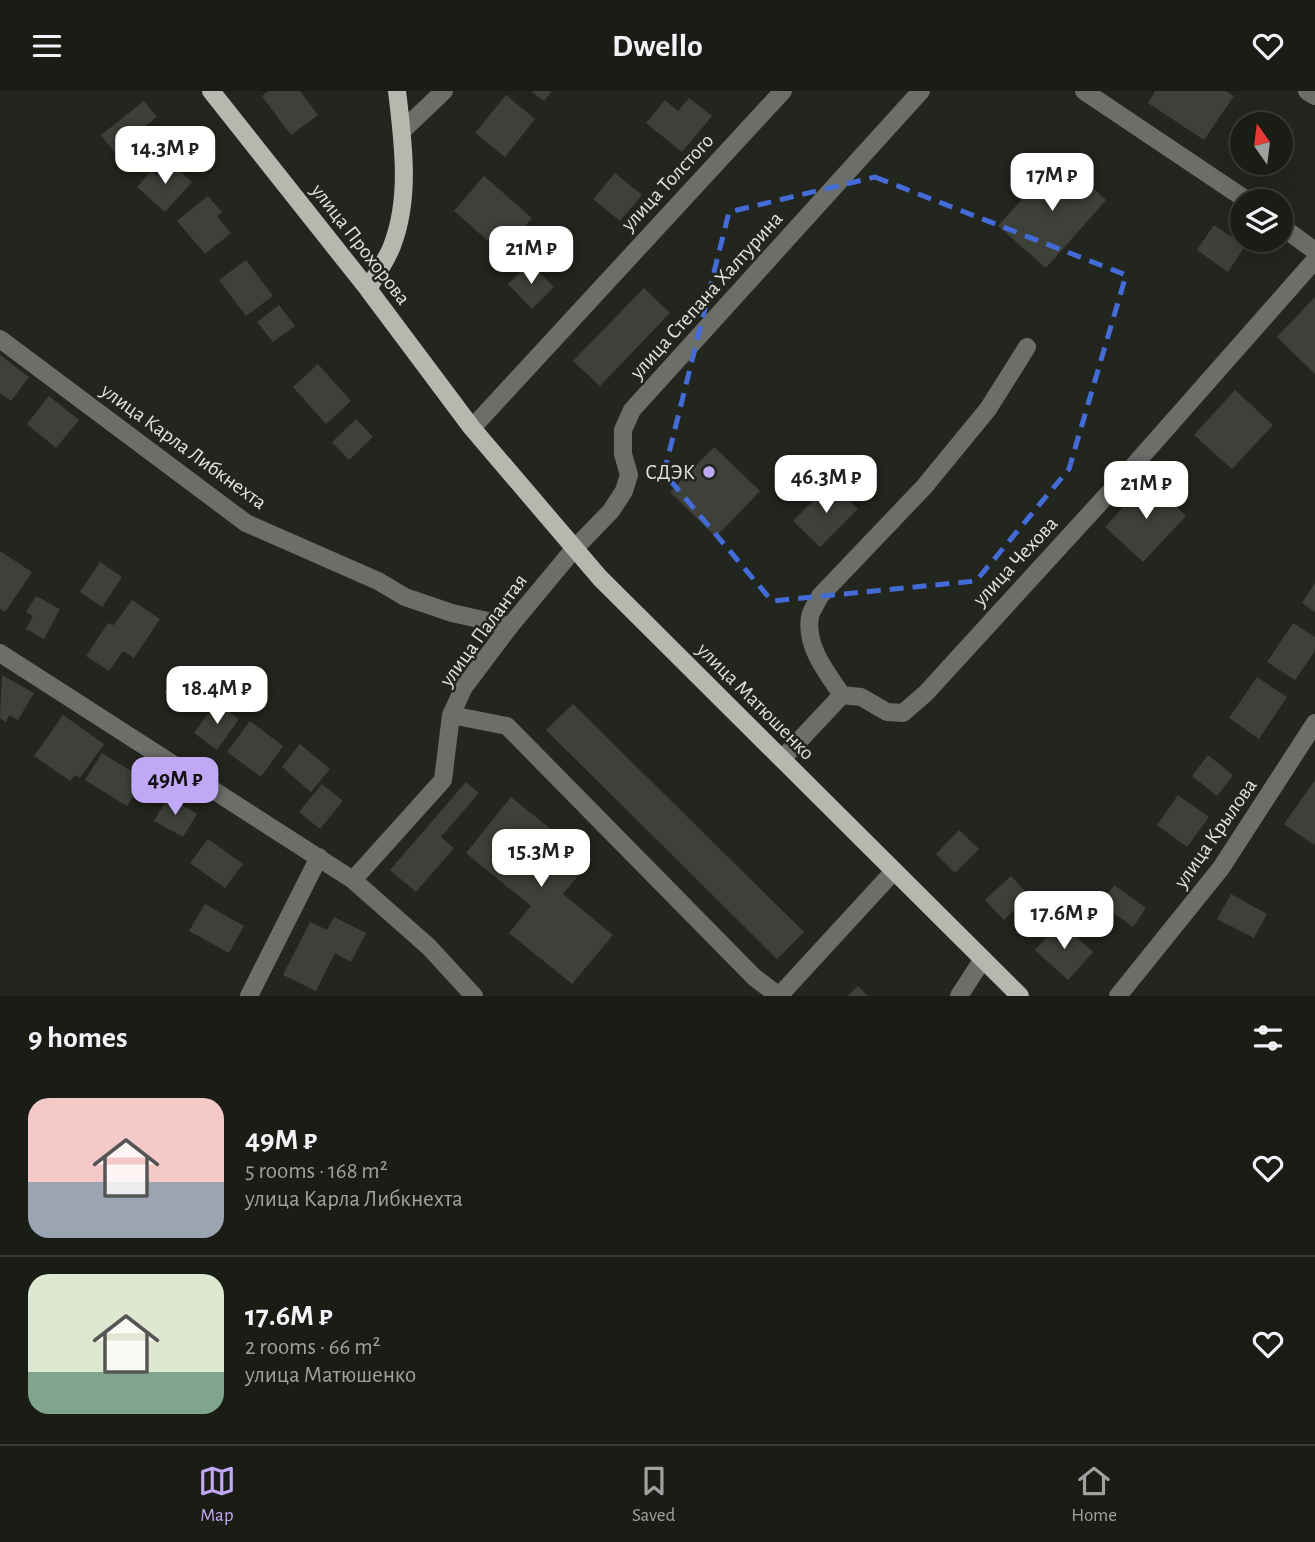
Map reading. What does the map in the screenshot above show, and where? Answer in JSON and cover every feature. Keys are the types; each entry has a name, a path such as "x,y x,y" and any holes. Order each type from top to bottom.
{"main road":[{"name":"улица Прохорова","path":"211,91 368,289 472,428"},
{"path":"368,289 391,248 401,218 404,181 397,91"},
{"name":"улица Матюшенко","path":"472,428 574,549 628,607 1020,996"}],"street":[{"path":"402,131 444,91"},
{"name":"улица Толстого","path":"472,428 783,91"},
{"name":"улица Степана Халтурина","path":"574,549 611,511 624,491 629,475 623,454 623,430 632,410 921,91"},
{"path":"1084,91 1230,189"},
{"path":"1307,91 1315,96"},
{"path":"1293,235 1315,251"},
{"name":"улица Чехова","path":"842,695 861,697 887,712 903,713 926,693 1128,472 1315,260"},
{"name":"улица Карла Либкнехта","path":"0,339 246,523 378,581 405,597 452,613 510,626"},
{"path":"782,759 842,695 821,665 811,637 810,616 820,597 940,467 988,409 1027,347"},
{"name":"улица Палантая","path":"353,880 443,780 451,715 464,687 574,549"},
{"path":"0,653 353,880 429,947 474,996"},
{"path":"451,715 507,726 754,977 779,996 894,871"},
{"name":"улица Крылова","path":"1118,996 1221,868 1315,723"},
{"path":"248,996 319,857"},
{"path":"959,996 983,959"}],"highlighted area":[{"path":"875,177 1126,275 1069,469 976,581 772,601 664,473 729,212"}],"building":[{"path":"269,91 300,91 318,115 291,135 262,96"},
{"path":"531,91 552,91 544,101"},
{"path":"1155,91 1226,91 1234,96 1204,140 1148,103"},
{"path":"506,95 535,119 505,157 475,133"},
{"path":"689,98 712,116 682,152 646,123 665,100 678,111"},
{"path":"144,101 157,117 144,127 159,146 129,171 101,135"},
{"path":"1059,158 1106,200 1046,268 998,226"},
{"path":"169,162 192,182 165,212 137,187 151,171 157,176"},
{"path":"615,173 642,195 620,221 593,199"},
{"path":"484,176 532,218 502,253 454,211"},
{"path":"208,196 222,212 217,216 231,233 205,254 177,221"},
{"path":"1214,225 1230,236 1230,252 1241,252 1228,272 1197,250"},
{"path":"246,260 273,296 246,316 219,280"},
{"path":"530,263 554,287 532,309 508,284"},
{"path":"644,288 670,313 600,386 573,361"},
{"path":"1315,297 1315,374 1277,337"},
{"path":"279,305 295,326 273,342 257,322"},
{"path":"0,355 29,377 11,401 0,393"},
{"path":"318,364 351,401 326,424 293,387"},
{"path":"1235,390 1273,425 1232,469 1194,435"},
{"path":"49,396 79,420 56,448 27,424"},
{"path":"356,419 373,437 349,460 332,442"},
{"path":"714,447 760,491 716,537 670,492"},
{"path":"1148,480 1186,516 1143,562 1105,527"},
{"path":"831,483 858,509 820,547 793,521"},
{"path":"0,551 32,572 5,612 0,609"},
{"path":"100,562 122,577 102,607 80,592"},
{"path":"1315,583 1315,612 1302,603"},
{"path":"36,596 60,609 44,639 26,629 33,616 26,612"},
{"path":"132,600 160,619 134,658 123,651 109,671 86,656 108,623 114,625"},
{"path":"1293,623 1315,637 1315,651 1295,680 1267,662"},
{"path":"182,666 208,684 190,711 164,693"},
{"path":"2,675 34,693 18,720 9,715 6,722 0,718"},
{"path":"1257,677 1287,697 1259,739 1229,718"},
{"path":"216,703 239,719 217,750 194,733"},
{"path":"573,704 804,932 777,959 546,730"},
{"path":"63,715 104,744 80,778 75,775 70,781 34,756"},
{"path":"250,721 283,746 261,777 227,752"},
{"path":"300,744 330,769 311,792 282,767"},
{"path":"102,753 144,779 127,806 85,780"},
{"path":"1208,755 1233,775 1217,796 1192,776"},
{"path":"1315,780 1315,843 1314,845 1284,824"},
{"path":"466,782 479,793 441,837 454,848 416,892 390,870"},
{"path":"322,784 343,801 320,829 299,812"},
{"path":"1178,795 1209,817 1187,847 1157,825"},
{"path":"168,797 197,814 183,837 154,821"},
{"path":"511,797 590,861 563,894 613,935 572,984 509,933 531,906 466,853"},
{"path":"959,830 979,849 955,873 936,854"},
{"path":"208,839 243,864 225,888 190,863"},
{"path":"1011,876 1029,896 1004,920 985,900"},
{"path":"1114,885 1146,908 1133,927 1101,904"},
{"path":"1231,894 1267,914 1254,938 1217,919"},
{"path":"205,904 244,926 229,953 189,931"},
{"path":"334,917 366,933 351,962 335,953 316,991 283,975 310,922 327,930"},
{"path":"1060,922 1093,952 1068,980 1035,950"},
{"path":"858,986 868,996 847,996"}],"place":[{"name":"СДЭК","path":"709,472"}]}
